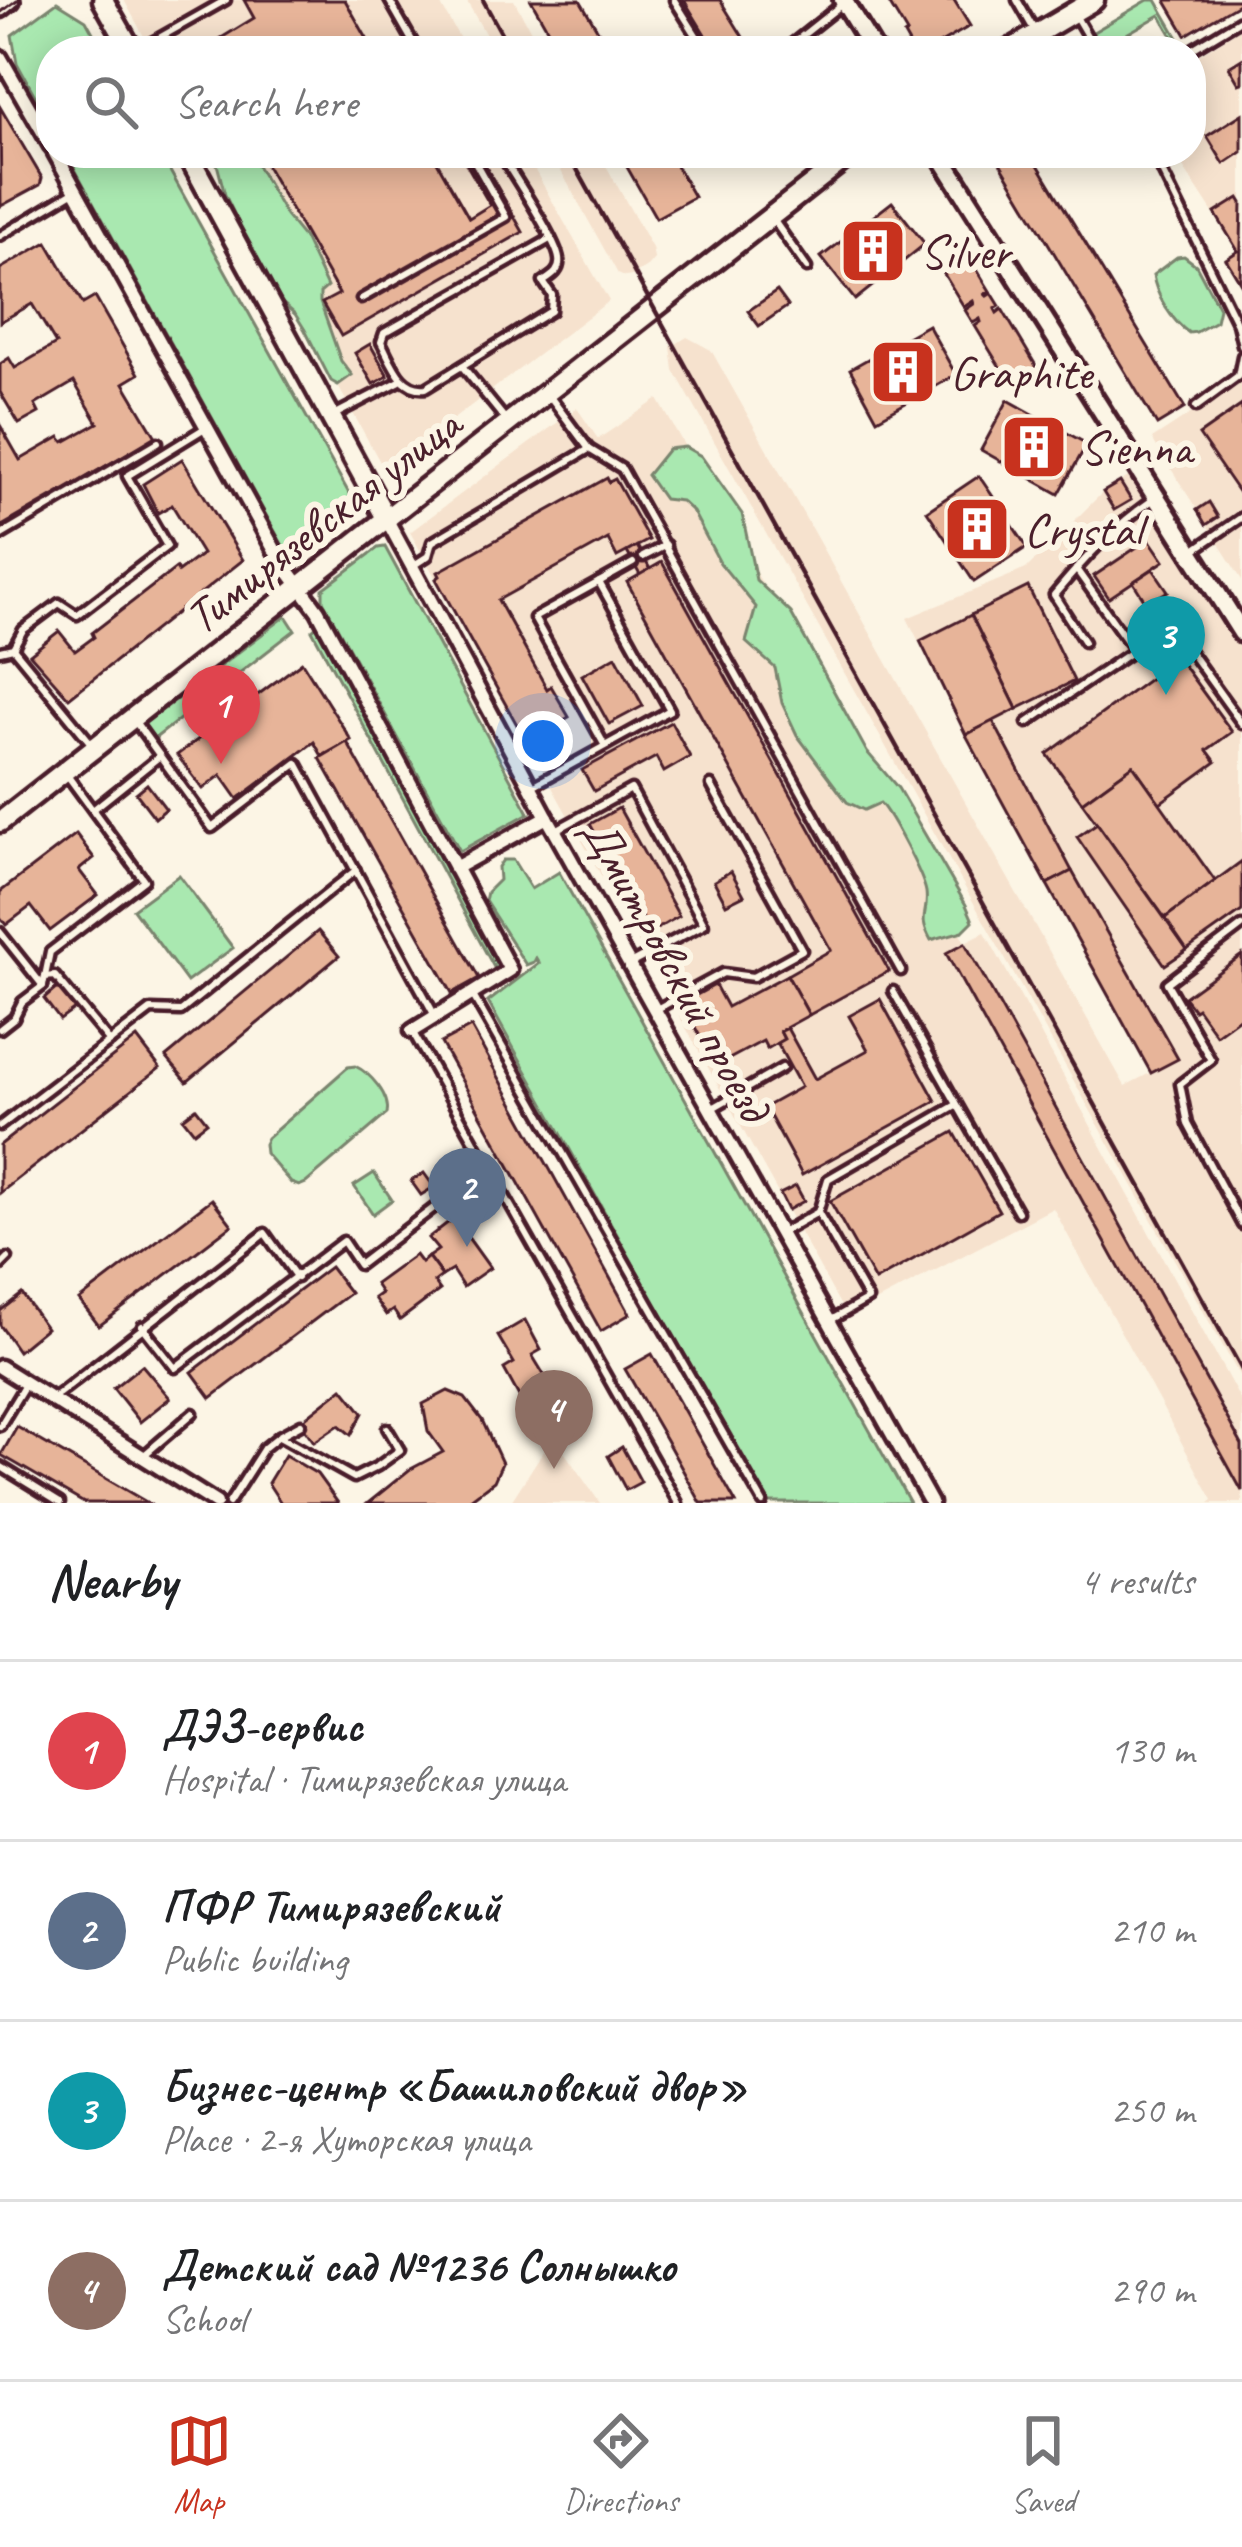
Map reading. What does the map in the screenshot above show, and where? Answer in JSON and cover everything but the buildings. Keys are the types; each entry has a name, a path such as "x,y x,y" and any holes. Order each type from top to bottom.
{"main road":[{"path":"103,0 125,36"},
{"path":"1033,36 1094,0"},
{"name":"Дмитровский проезд","path":"195,168 386,520"},
{"name":"Тимирязевская улица","path":"0,822 831,168"}],"street":[{"path":"0,8 10,0"},
{"path":"843,1 865,36"},
{"path":"0,57 36,119"},
{"path":"64,168 279,558 318,611 510,970 412,1031"},
{"path":"948,168 1242,633"},
{"name":"Дмитровский проезд","path":"386,520 530,787 932,1503"},
{"path":"455,868 547,817"},
{"path":"0,1367 216,1503"}],"lane":[{"path":"161,36 226,0"},
{"path":"389,0 409,36"},
{"path":"674,0 697,36"},
{"path":"1017,0 1036,34"},
{"path":"801,36 843,1"},
{"path":"1073,12 1087,36"},
{"path":"1206,41 1242,19"},
{"path":"361,299 506,217 478,168"},
{"path":"509,168 550,238 560,261 556,273 543,281 552,295 550,310 420,390 402,380 381,342 384,333 550,238"},
{"path":"1160,168 1237,324 1242,345"},
{"path":"0,222 3,234 76,190"},
{"path":"770,215 807,268"},
{"path":"1196,407 1238,376 1242,356"},
{"path":"462,366 509,424"},
{"path":"331,417 402,380"},
{"path":"548,394 589,449 622,469 902,971"},
{"path":"13,648 22,630 59,603 77,615 167,545 127,476 207,427"},
{"path":"0,536 158,442"},
{"path":"411,567 428,556 432,542 589,449"},
{"path":"1084,642 1054,595 1088,554 1156,498"},
{"path":"1190,553 1242,517"},
{"path":"644,557 665,545"},
{"path":"605,746 534,618 633,563"},
{"path":"1076,569 1135,652"},
{"path":"530,787 670,710 599,582"},
{"path":"1027,723 1171,625 1242,724"},
{"path":"0,651 13,648"},
{"path":"13,648 94,747"},
{"path":"132,717 212,828 298,763 436,1017"},
{"path":"94,809 160,756"},
{"path":"44,982 50,952 144,880 64,772"},
{"path":"655,1010 723,973 753,977 802,950 712,784"},
{"path":"555,831 631,789 704,924 630,964"},
{"path":"0,1126 152,1010 181,1011 356,870"},
{"path":"1242,926 1167,983 1211,1060 1180,1084 1188,1124 1242,1225"},
{"path":"0,932 44,982"},
{"path":"0,1029 55,976 110,1042"},
{"path":"893,991 1018,1212"},
{"path":"472,994 763,1503"},
{"path":"412,1031 678,1503"},
{"path":"711,1109 782,1068"},
{"path":"781,1233 818,1212 828,1179 957,1104"},
{"path":"142,1326 175,1368 344,1241 359,1264 488,1167"},
{"path":"818,1212 868,1299 830,1320"},
{"path":"52,1399 265,1233 297,1278"},
{"path":"0,1265 8,1258"},
{"path":"0,1426 26,1384"},
{"path":"143,1456 193,1413"},
{"path":"230,1503 264,1448 302,1424"},
{"path":"279,1436 354,1478 400,1450 388,1428"},
{"path":"0,1466 60,1503"}],"shaded area":[{"path":"124,0 438,0 458,36 144,36"},
{"path":"466,0 514,0 534,36 486,36"},
{"path":"1242,28 1242,201 1239,197 1213,213 1184,168 1206,168 1206,51"},
{"path":"217,168 534,168 609,301 385,471"},
{"path":"559,168 607,168 652,248 654,259 647,267 632,276 618,274"},
{"path":"687,337 711,350 1125,1086 1150,1073 907,618 1026,569 1103,492 1130,476 1242,652 1242,1380 674,370 671,347"},
{"path":"1242,380 1242,580 1152,439"},
{"path":"658,399 965,942 985,932 1242,1403 1242,1503 1209,1503 1213,1500 1053,1208 847,1317 410,532 577,408 598,439"},
{"path":"553,1436 600,1503 510,1503"}],"green space":[{"path":"1148,0 1156,0 1177,36 1172,36 1160,15 1123,36 1090,34"},
{"path":"57,2 86,20 95,36 36,36 36,98 17,63 12,35"},
{"path":"74,168 168,168 356,506 288,555"},
{"path":"218,168 259,168 304,238 327,287 320,293 320,302 341,361 352,375 338,385 331,381 295,314 281,302 261,270 225,195"},
{"path":"1184,256 1196,265 1219,308 1216,321 1189,333 1166,307 1153,275"},
{"path":"685,447 701,456 742,514 756,580 791,613 867,752 898,788 966,905 973,921 963,931 931,940 925,925 924,884 891,820 880,803 864,810 847,802 797,735 782,703 775,668 746,642 756,607 720,563 693,512 681,501 664,499 647,475 668,449"},
{"path":"385,547 529,813 460,851 323,601 323,589"},
{"path":"286,616 295,630 154,739 144,724"},
{"path":"319,624 504,969 497,973 312,630"},
{"path":"503,860 513,860 531,889 559,872 910,1503 766,1503 488,1002 539,963 536,958 526,965 485,901 499,880"},
{"path":"179,875 233,948 187,982 133,909"},
{"path":"355,1066 378,1086 387,1114 306,1183 291,1183 265,1153 267,1138 348,1067"},
{"path":"374,1173 392,1200 373,1214 354,1186"}],"tram line":[{"path":"0,13 17,0"}],"railway":[{"path":"483,0 503,36"},
{"path":"576,168 1242,1370"}],"place":[{"name":"Silver","path":"873,251"},
{"name":"Graphite","path":"903,372"},
{"name":"Sienna","path":"1034,447"},
{"name":"Crystal","path":"977,529"},
{"name":"Бизнес-центр «Башиловский двор»","path":"1166,695"},
{"name":"ДЭЗ-сервис","path":"221,764"},
{"name":"ПФР Тимирязевский","path":"467,1247"},
{"name":"Детский сад №1236 Солнышко","path":"554,1469"}]}
